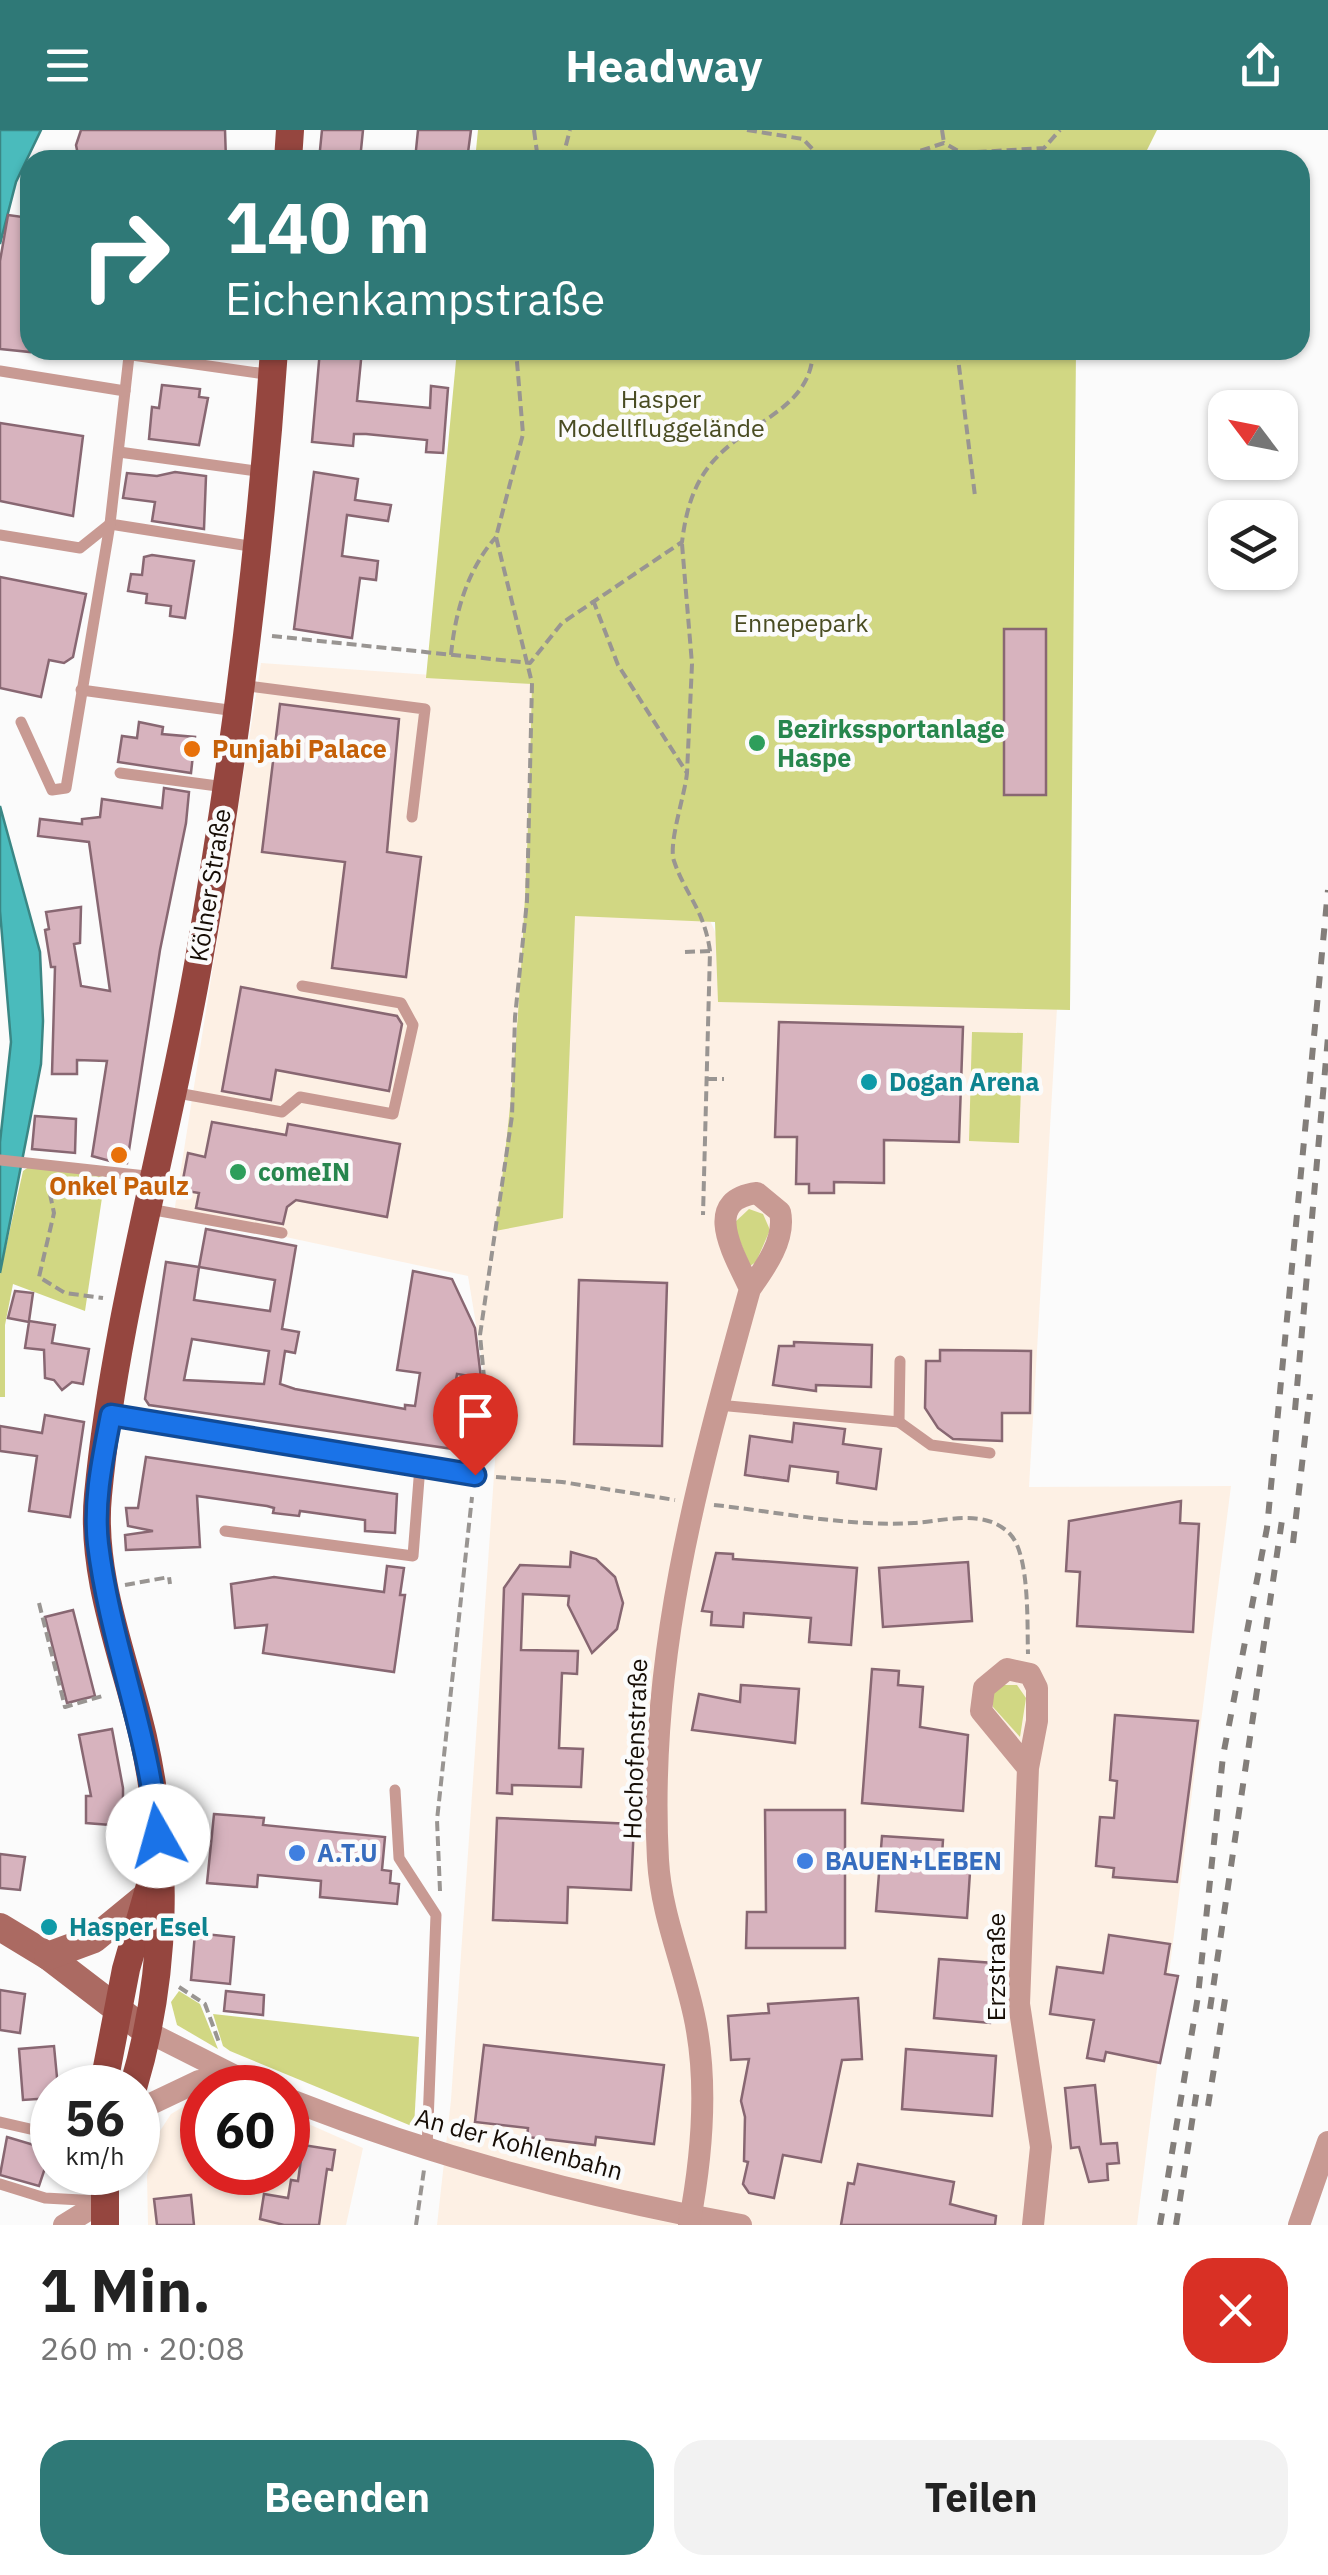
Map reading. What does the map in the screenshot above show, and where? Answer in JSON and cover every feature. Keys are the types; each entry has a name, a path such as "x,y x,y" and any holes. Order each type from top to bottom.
{"main road":[{"name":"Kölner Straße","path":"139,2065 156,1977 161,1926 156,1802 98,1542 98,1497 226,787 247,634 273,362"},
{"path":"108,2065 144,1898 159,1860"},
{"path":"48,1956 94,1939 144,1898"},
{"path":"0,1927 48,1956 146,2032"}],"street":[{"name":"Hochofenstraße","path":"690,2220 702,2138 700,2046 658,1864 657,1758 662,1672 683,1501 718,1404 750,1288"},
{"path":"111,1415 475,1475"},
{"path":"1028,1768 980,1711 984,1688 998,1672 1030,1674"},
{"name":"Erzstraße","path":"1030,1674 1037,1688 1037,1721 1028,1768 1019,2004 1041,2147 1033,2225"},
{"path":"146,2032 211,2065"},
{"name":"An der Kohlenbahn","path":"310,2107 427,2149 572,2191 690,2220 740,2225"},
{"path":"1299,2225 1328,2142"},
{"path":"64,2225 104,2199"}],"lane":[{"path":"21,722 52,790 66,788 110,524 129,360"},
{"path":"225,360 273,362"},
{"path":"0,371 125,391"},
{"path":"119,452 264,472"},
{"path":"0,534 80,548 110,524 256,547"},
{"path":"82,690 425,709 412,817"},
{"path":"120,773 226,787"},
{"path":"172,1092 282,1112 300,1097 393,1114 413,1024 401,1003 302,986"},
{"path":"0,1160 155,1177"},
{"path":"148,1209 282,1233"},
{"path":"898,1422 900,1360"},
{"path":"718,1404 898,1422 931,1445 990,1453"},
{"path":"225,1531 413,1556 420,1466"},
{"path":"395,1790 399,1858 436,1915 427,2149"},
{"path":"0,2122 30,2129"},
{"path":"0,2184 45,2198 104,2199"}],"path":[{"path":"747,130 802,139 813,150"},
{"path":"942,130 944,143"},
{"path":"1011,150 1044,148 1060,130"},
{"path":"923,150 944,143 957,150"},
{"path":"436,1915 440,1893 437,1820 475,1475 488,1420 480,1335 512,1116 514,1017 527,901 530,662 502,575 496,538 524,434 517,360"},
{"path":"703,1216 710,951 702,912 674,861 688,773 692,664 682,542 686,514 699,479 720,454 803,390 812,372 813,360"},
{"path":"958,360 975,496"},
{"path":"451,656 463,595 480,555 496,538"},
{"path":"530,662 562,623 682,542"},
{"path":"593,600 618,664 688,773"},
{"path":"247,634 530,662"},
{"path":"685,952 710,951"},
{"path":"707,1079 724,1079"},
{"path":"58,1165 50,1194 54,1213 39,1277 65,1293 130,1304"},
{"path":"475,1475 562,1482 822,1519 911,1523 966,1518 1001,1526 1020,1552 1030,1674"},
{"path":"147,1580 169,1577 170,1584"},
{"path":"39,1603 65,1707 130,1687"},
{"path":"156,1977 196,1995 205,2004 235,2065"},
{"path":"416,2225 427,2149"}],"shaded area":[{"path":"261,663 558,684 702,902 744,998 1058,991 1029,1487 1231,1486 1137,2225 437,2225 451,2100 496,1446 468,1276 174,1213"},
{"path":"180,2109 180,2195 310,2195 310,2125 363,2148 346,2225 148,2225 147,2195 160,2195 160,2131 171,2114"}],"green space":[{"path":"478,130 1157,130 1147,150 476,150"},
{"name":"Ennepepark","path":"456,360 1076,360 1070,1010 718,1002 715,922 575,916 563,1218 495,1231 522,958 532,684 426,678"},
{"path":"972,1032 1023,1033 1019,1143 969,1141"},
{"path":"33,1164 106,1171 85,1311 13,1284 5,1325 5,1397 0,1397 0,1274 23,1171"},
{"path":"749,1209 763,1214 770,1230 756,1262 750,1266 733,1224"},
{"path":"1002,1685 1017,1685 1026,1698 1020,1737 993,1707 993,1694"},
{"path":"179,1991 200,2004 218,2049 177,2025 171,2002"},
{"path":"213,2014 419,2037 414,2127 310,2084 310,2065 264,2065 223,2046"}],"water":[{"path":"0,130 41,130 31,150 20,150 20,174 0,244"},
{"path":"0,806 40,952 43,1021 41,1064 0,1273 0,1142 11,1042 0,911"}],"building":[{"path":"81,130 225,130 226,150 77,150"},
{"path":"322,130 363,130 361,150 320,150"},
{"path":"418,130 471,130 468,150 416,150"},
{"path":"8,215 20,217 20,351 0,349 0,261"},
{"path":"319,360 361,360 357,401 430,408 431,386 448,388 443,453 426,452 427,440 366,434 354,434 353,446 312,442"},
{"path":"162,385 200,389 199,397 208,398 199,445 149,439 152,407 159,408"},
{"path":"0,423 83,436 73,516 0,501"},
{"path":"175,472 206,476 204,529 152,521 155,502 123,498 127,473 157,476"},
{"path":"314,472 358,479 355,500 391,505 388,521 347,515 342,556 378,561 376,580 360,578 352,638 294,629"},
{"path":"144,557 194,561 185,618 170,616 171,606 146,603 147,594 128,591 131,574 142,575"},
{"path":"0,577 86,594 73,657 64,663 49,660 41,697 0,688"},
{"path":"1004,629 1046,629 1046,795 1004,795"},
{"path":"280,704 399,719 387,852 421,857 406,977 332,968 345,862 262,852"},
{"path":"139,722 163,727 162,734 195,737 191,773 118,762 122,736 137,738"},
{"path":"164,788 189,792 186,823 160,950 127,1163 110,1161 92,1156 107,1061 77,1060 77,1074 52,1074 55,967 51,967 46,912 81,907 80,943 74,944 81,986 110,991 89,842 38,836 40,819 82,824 82,819 100,817 102,799 162,808"},
{"path":"241,987 397,1016 402,1024 389,1091 276,1070 271,1100 222,1091"},
{"name":"Dogan Arena","path":"779,1022 963,1027 959,1142 884,1140 884,1183 834,1182 834,1193 809,1193 809,1184 796,1184 797,1137 775,1137"},
{"path":"35,1116 76,1119 75,1153 32,1149"},
{"path":"212,1122 286,1135 288,1124 400,1144 387,1217 296,1200 287,1207 283,1224 196,1208 199,1193 181,1190 188,1153 205,1157"},
{"path":"206,1229 296,1246 282,1329 299,1332 295,1353 285,1351 280,1384 405,1409 405,1405 415,1406 420,1373 397,1370 413,1271 452,1279 475,1328 481,1378 457,1374 451,1411 479,1420 474,1452 149,1405 145,1399 166,1262 199,1267","holes":["199,1267 275,1280 270,1311 194,1300","192,1339 269,1351 264,1384 184,1380"]},
{"path":"579,1280 667,1283 662,1446 574,1444"},
{"path":"15,1291 33,1293 29,1321 55,1325 52,1343 89,1349 83,1384 72,1382 62,1390 54,1380 45,1378 44,1350 25,1348 29,1322 8,1318"},
{"path":"794,1342 872,1345 871,1387 816,1385 816,1391 773,1385 779,1346 794,1346"},
{"path":"940,1350 1031,1351 1030,1413 1002,1413 1002,1441 953,1439 938,1428 925,1408 926,1361 940,1361"},
{"path":"45,1415 84,1422 70,1517 29,1511 37,1456 0,1451 0,1426 42,1433"},
{"path":"794,1423 845,1429 843,1444 881,1449 876,1489 837,1483 838,1472 790,1466 788,1481 745,1475 750,1436 792,1442"},
{"path":"146,1457 397,1494 395,1533 365,1531 365,1520 300,1511 299,1516 273,1513 274,1508 267,1506 197,1496 200,1547 126,1550 125,1535 153,1531 128,1526 126,1508 138,1508"},
{"path":"1181,1501 1180,1523 1199,1524 1193,1632 1077,1626 1080,1572 1066,1571 1069,1521"},
{"path":"571,1552 596,1559 615,1577 623,1603 617,1629 592,1653 568,1605 569,1596 523,1594 521,1650 578,1651 577,1674 562,1673 559,1748 583,1749 581,1787 512,1785 512,1794 497,1793 504,1588 520,1565 570,1567"},
{"path":"716,1553 733,1554 733,1559 857,1568 851,1645 809,1642 811,1618 744,1613 743,1627 711,1625 712,1612 702,1611"},
{"path":"968,1562 972,1621 883,1627 879,1568"},
{"path":"387,1566 404,1568 400,1595 405,1595 394,1672 263,1653 267,1625 235,1628 231,1584 274,1577 384,1592"},
{"path":"73,1610 95,1696 67,1703 45,1617"},
{"path":"872,1669 899,1671 898,1685 923,1687 920,1727 968,1735 963,1811 862,1803"},
{"path":"741,1685 799,1689 795,1743 692,1730 699,1694 740,1702"},
{"path":"1115,1715 1198,1721 1177,1882 1113,1877 1114,1868 1096,1866 1100,1817 1114,1818 1117,1781 1110,1780"},
{"path":"112,1729 123,1788 123,1826 86,1823 86,1796 91,1796 79,1735"},
{"name":"BAUEN+LEBEN","path":"765,1810 845,1810 845,1948 746,1948 747,1912 766,1912"},
{"name":"A.T.U","path":"214,1814 264,1818 263,1825 385,1837 382,1870 391,1871 390,1883 399,1884 397,1904 320,1897 321,1881 258,1875 257,1887 207,1883"},
{"path":"497,1818 634,1824 631,1890 568,1887 567,1923 493,1920"},
{"path":"882,1836 943,1840 942,1855 971,1857 967,1918 876,1911"},
{"path":"0,1854 25,1857 20,1890 0,1888"},
{"path":"195,1933 234,1937 230,1984 191,1980"},
{"path":"1109,1935 1170,1944 1165,1974 1178,1976 1160,2063 1106,2052 1104,2061 1087,2058 1094,2020 1050,2014 1057,1967 1103,1973"},
{"path":"939,1959 994,1963 990,2023 934,2018"},
{"path":"0,1990 25,1994 20,2033 0,2030"},
{"path":"226,1991 264,1995 263,2015 224,2011"},
{"path":"858,1998 862,2059 842,2060 821,2162 783,2155 774,2198 749,2193 743,2184 748,2162 744,2161 745,2117 741,2101 749,2059 731,2060 728,2016 769,2013 768,2004"},
{"path":"484,2045 664,2065 654,2144 596,2137 595,2145 527,2137 528,2128 475,2122"},
{"path":"54,2046 56,2065 30,2065 30,2100 23,2100 19,2049"},
{"path":"906,2049 996,2056 992,2116 902,2109"},
{"path":"1095,2085 1101,2144 1117,2143 1119,2163 1107,2164 1108,2180 1089,2182 1079,2147 1071,2148 1065,2088"},
{"path":"7,2137 30,2144 30,2183 0,2175"},
{"path":"310,2146 335,2150 332,2170 327,2169 319,2225 284,2225 260,2219 264,2195 310,2195"},
{"path":"858,2164 954,2182 950,2204 996,2216 995,2225 841,2225 848,2183 854,2184"},
{"path":"191,2195 194,2225 157,2225 154,2199"}],"railway":[{"path":"1160,2225 1198,1996 1223,1756 1267,1528 1328,890"},
{"path":"1295,1410 1328,1037"},
{"path":"1293,1543 1310,1394"},
{"path":"1210,2009 1282,1520"},
{"path":"1208,2106 1226,1993"},
{"path":"1176,2225 1198,2083"}],"place":[{"name":"Bezirkssportanlage Haspe","path":"757,743"},
{"name":"Punjabi Palace","path":"192,749"},
{"name":"Dogan Arena","path":"869,1082"},
{"name":"Onkel Paulz","path":"119,1155"},
{"name":"comeIN","path":"238,1172"},
{"name":"A.T.U","path":"297,1853"},
{"name":"BAUEN+LEBEN","path":"805,1861"},
{"name":"Hasper Esel","path":"49,1927"}],"route":[{"path":"158,1836 156,1802 143,1736 98,1542 98,1497 111,1415 475,1475"}],"park label":[{"name":"Hasper Modellfluggelände","path":"661,414"}]}
